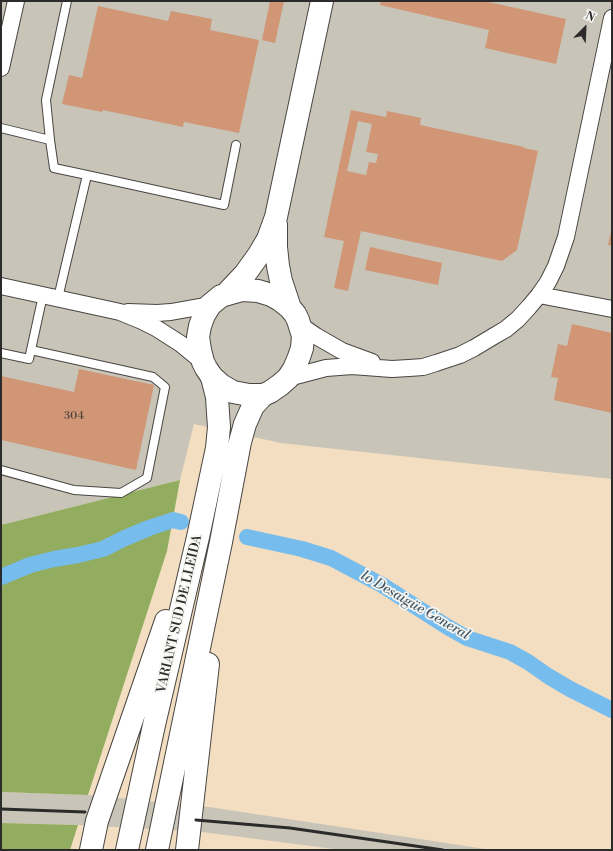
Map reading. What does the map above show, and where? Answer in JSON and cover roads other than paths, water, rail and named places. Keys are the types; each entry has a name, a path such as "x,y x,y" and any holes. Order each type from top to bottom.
{"main road":[{"path":"276,217 276,247 278,266 282,281 303,336 302,348 294,369 288,378 270,392 263,395 248,395 234,392 221,385 207,369 200,350 198,337 200,326 204,315 245,274 268,239 276,217 322,1"},
{"path":"219,299 242,290 258,291 271,295 280,300 295,316"},
{"name":"VARIANT SUD DE LLEIDA","path":"126,850 217,448 219,427 217,397 207,369"},
{"name":"VARIANT SUD DE LLEIDA","path":"159,841 221,542 240,442 245,424 253,406 263,395"},
{"path":"91,850 99,813 181,576 198,537"},
{"path":"187,850 221,542"}],"street":[{"path":"1,68 16,1"},
{"path":"288,378 326,368 352,366 392,369 423,367 448,360 474,348 518,319 548,282 556,266 566,237 612,18"},
{"path":"1,286 120,312 156,328 181,344 207,369"},
{"path":"539,295 612,309"},
{"path":"120,312 164,312 219,299"},
{"path":"295,316 316,336 342,351 363,360 392,369"}],"lane":[{"path":"67,1 46,100 54,168 224,205 236,145"},
{"path":"1,128 50,140"},
{"path":"1,353 29,359 50,297 87,175"},
{"path":"1,470 74,490 121,493 146,478 165,387 153,377 31,350"}],"waterway":[{"path":"1,577 30,565 103,549 149,528 173,520 181,522"},
{"name":"lo Desaigüe General","path":"247,537 302,549 331,558 382,585 467,638 510,652 570,689 612,710"}],"railway":[{"path":"1,809 85,812"},
{"path":"196,820 290,828 443,850"}]}
